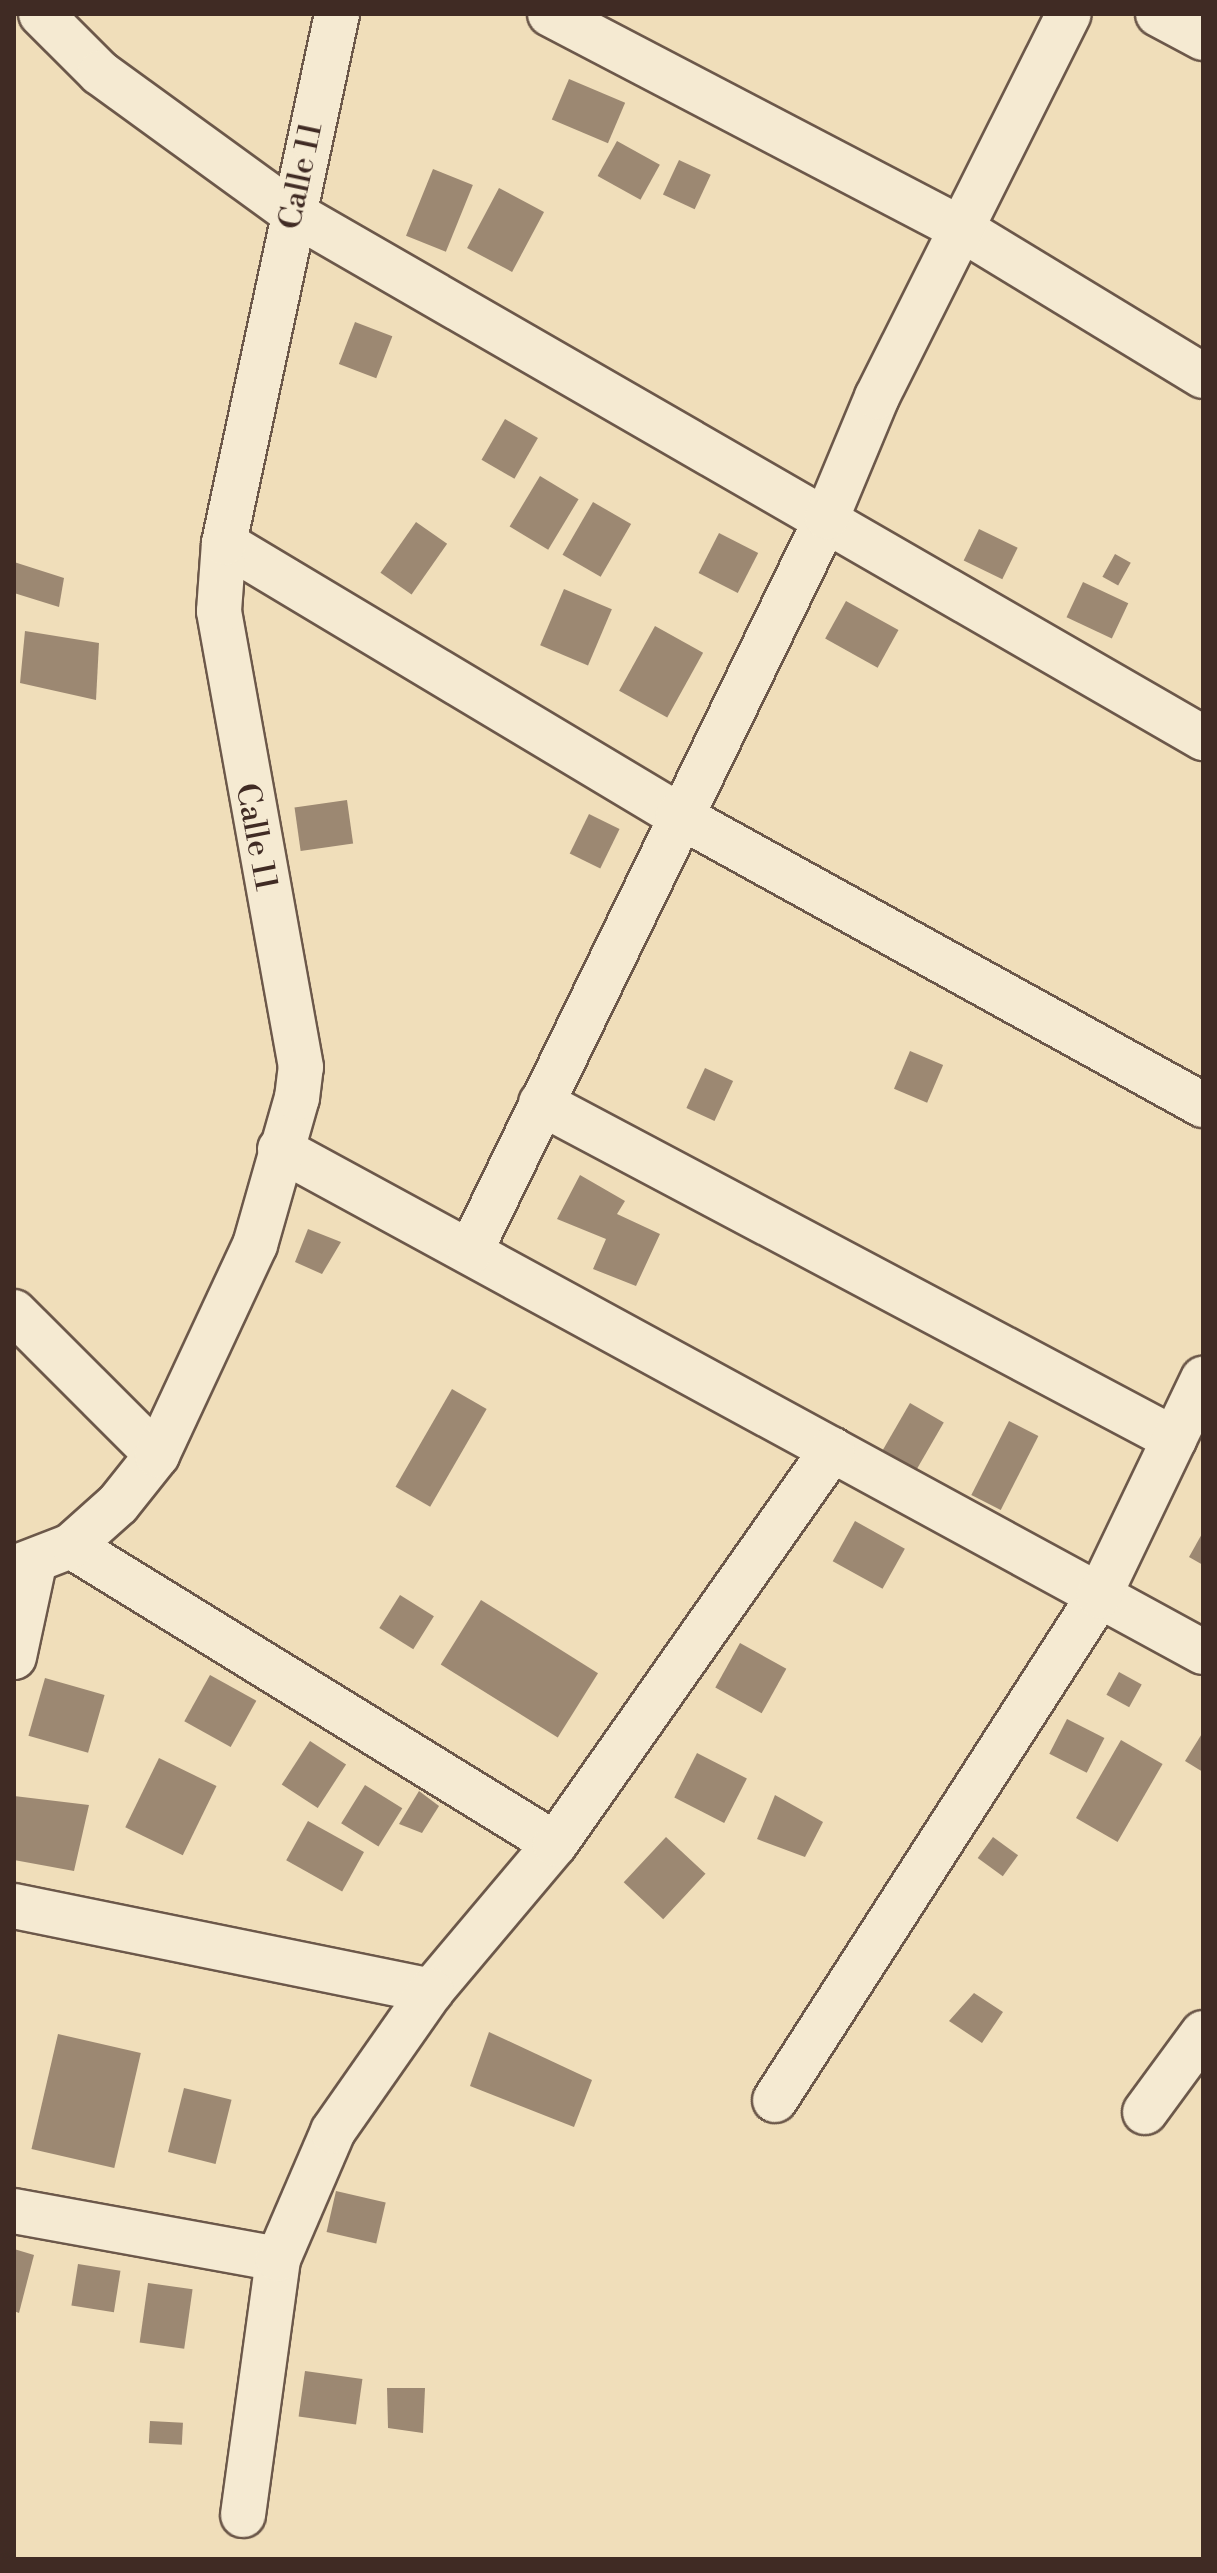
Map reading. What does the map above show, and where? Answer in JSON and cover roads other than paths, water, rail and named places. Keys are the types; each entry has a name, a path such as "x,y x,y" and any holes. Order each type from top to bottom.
{"street":[{"path":"41,14 100,73 293,213 827,517 1203,738"},
{"name":"Calle 11","path":"40,1559 118,1504 157,1455 255,1245 301,1067 219,611 224,543 337,14"},
{"path":"550,14 963,230 1203,376"},
{"path":"470,1252 678,815 827,517 877,397 1069,14"},
{"path":"1158,14 1203,38"},
{"path":"224,543 678,815 1203,1105"},
{"path":"541,1103 1174,1439"},
{"path":"280,1149 1203,1652"},
{"path":"14,1312 157,1455"},
{"path":"775,2100 1099,1596 1203,1379"},
{"path":"243,2515 278,2259 333,2131 431,1991 555,1844 832,1450"},
{"path":"14,1657 40,1559 555,1844"},
{"path":"14,1906 431,1991"},
{"path":"1145,2112 1203,2033"},
{"path":"14,2211 278,2259"}]}
